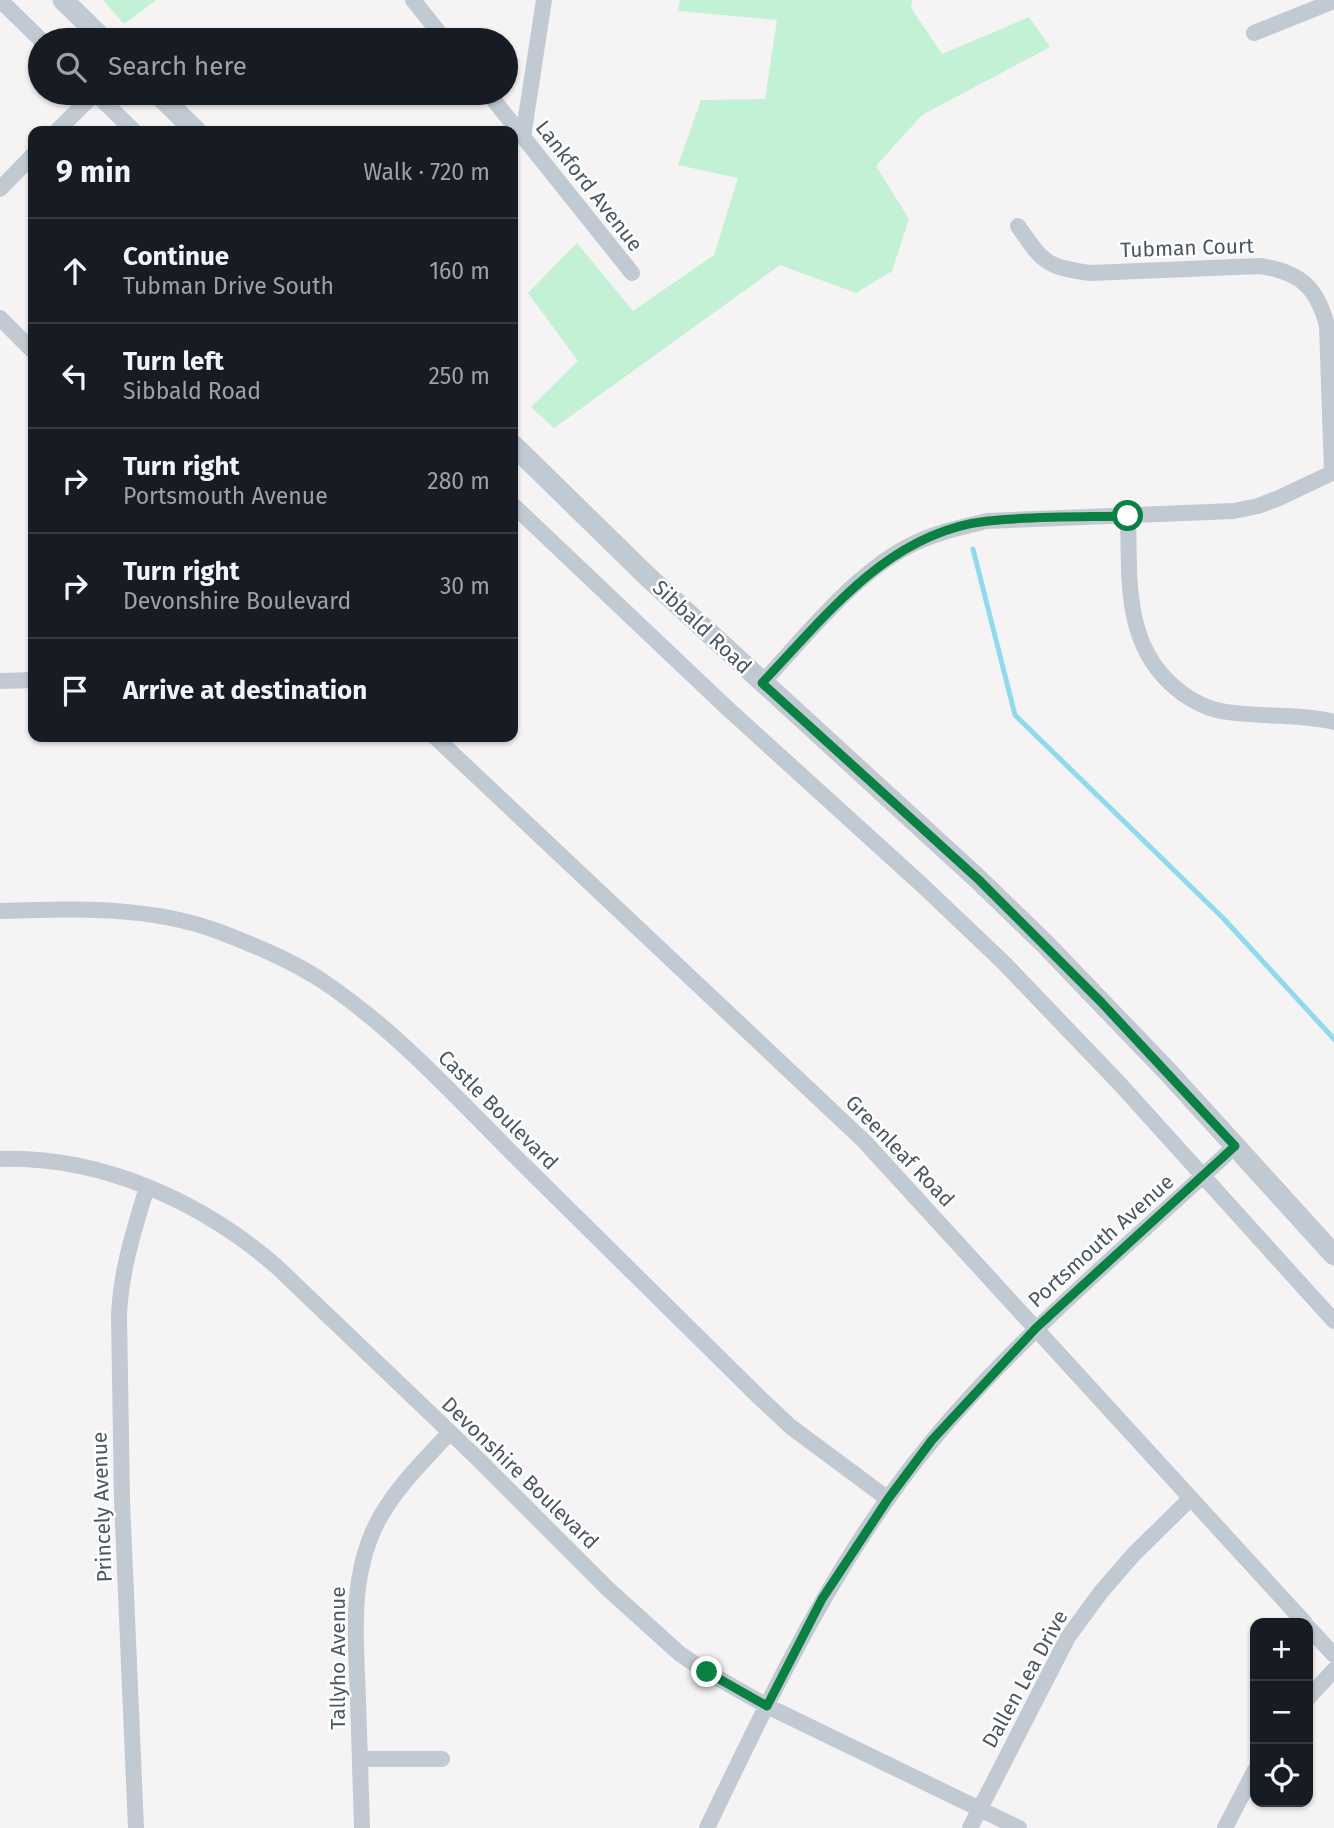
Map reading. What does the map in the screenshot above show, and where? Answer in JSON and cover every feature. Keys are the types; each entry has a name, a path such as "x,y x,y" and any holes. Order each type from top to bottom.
{"street":[{"path":"0,0 29,28"},
{"path":"63,0 92,28"},
{"path":"413,0 435,28"},
{"path":"523,137 544,0"},
{"path":"1254,33 1334,1"},
{"path":"62,126 83,105"},
{"path":"107,105 129,126"},
{"path":"169,105 191,126"},
{"name":"Lankford Avenue","path":"498,105 514,126"},
{"name":"Lankford Avenue","path":"518,131 632,273"},
{"path":"0,189 28,160"},
{"name":"Tubman Court","path":"1018,226 1040,258 1064,270 1090,273 1261,266 1278,269 1307,285 1323,310 1327,326 1333,472"},
{"path":"0,318 28,346"},
{"name":"Sibbald Road","path":"518,450 648,577 1007,907 1101,1002 1334,1255"},
{"path":"762,683 860,580 882,562 915,543 987,521 1234,511 1258,506 1333,472"},
{"path":"518,510 716,698 1003,962 1119,1083 1334,1321"},
{"path":"1128,516 1130,602 1144,649 1160,673 1196,704 1244,715 1293,715 1334,722"},
{"path":"0,681 28,680"},
{"name":"Greenleaf Road","path":"440,742 864,1141 1300,1618"},
{"name":"Castle Boulevard","path":"0,911 91,909 184,922 218,931 293,964 325,982 395,1038 760,1398 817,1447 888,1499"},
{"name":"Portsmouth Avenue","path":"707,1828 822,1599 888,1499 932,1440 1036,1328 1235,1146"},
{"name":"Devonshire Boulevard","path":"0,1159 58,1163 99,1171 147,1187 189,1205 248,1242 343,1329 654,1632 707,1672 767,1706 1019,1828"},
{"name":"Princely Avenue","path":"136,1828 122,1500 119,1315 126,1255 147,1187"},
{"name":"Tallyho Avenue","path":"362,1828 355,1619 358,1578 366,1547 377,1523 396,1493 449,1433"},
{"name":"Dallen Lea Drive","path":"970,1828 1068,1636 1134,1553 1190,1499"},
{"name":"Greenleaf Road","path":"1313,1632 1334,1655"},
{"path":"1313,1693 1334,1670"},
{"path":"360,1759 442,1759"},
{"path":"1225,1828 1250,1780"}],"green space":[{"path":"103,0 156,0 124,24"},
{"path":"680,0 912,0 911,8 942,54 1029,17 1050,47 922,115 876,166 909,219 892,271 856,293 780,265 554,428 531,407 578,361 528,293 577,243 633,311 714,255 738,178 678,165 701,100 765,99 777,20 678,11"}],"waterway":[{"path":"973,549 1015,715 1223,918 1334,1039"}],"route":[{"path":"707,1672 767,1706 822,1599 888,1499 932,1440 1036,1328 1235,1146 1045,944 979,880 762,683 860,580 882,562 915,543 987,521 1128,516"}]}
